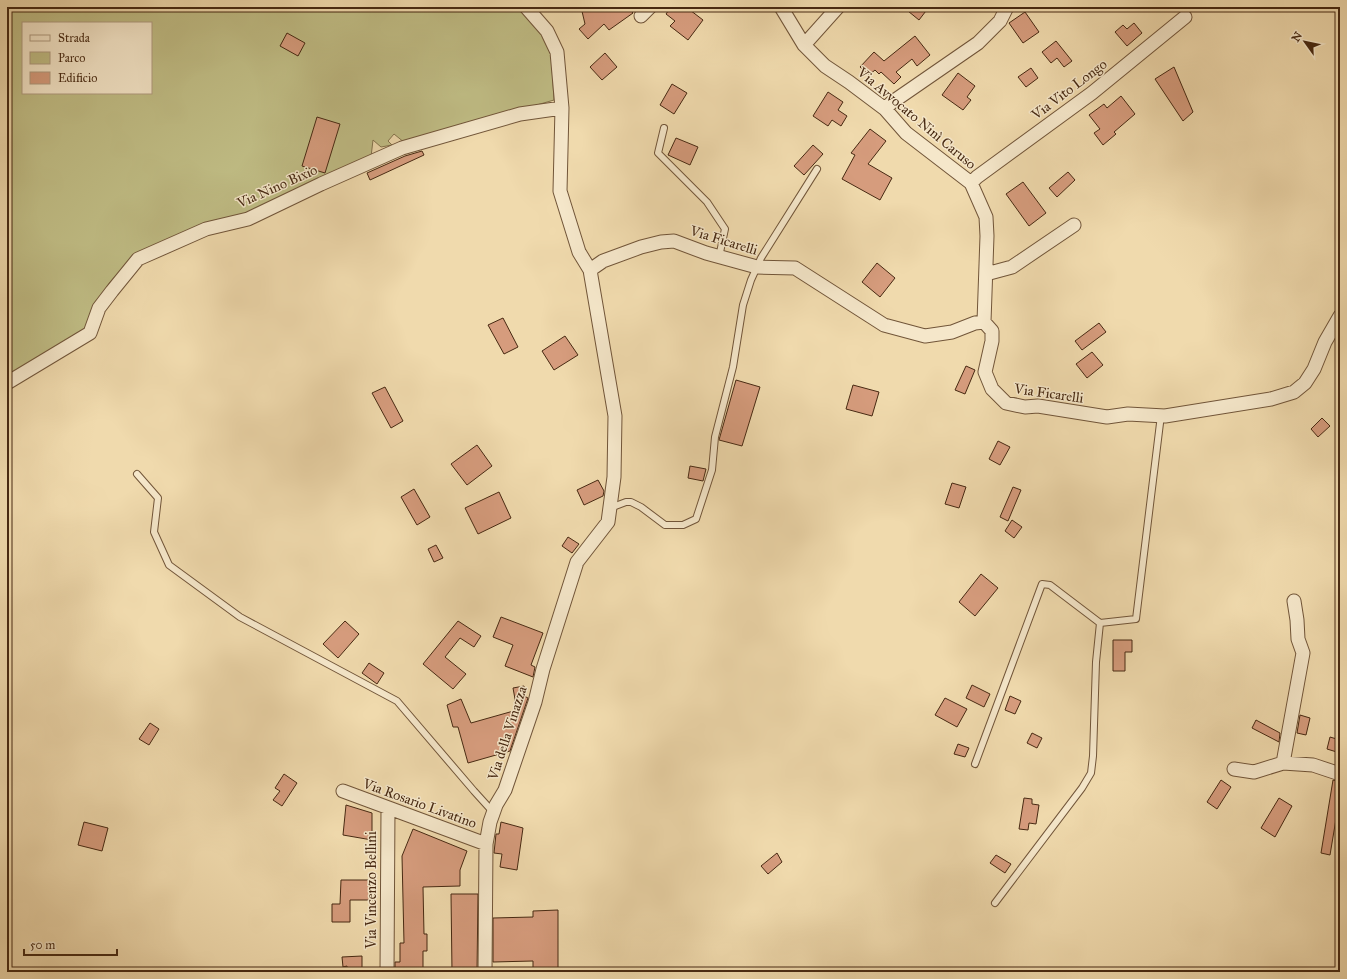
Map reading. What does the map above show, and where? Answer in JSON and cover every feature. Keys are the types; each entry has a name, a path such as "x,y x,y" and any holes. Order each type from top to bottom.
{"street":[{"path":"526,7 547,31 556,52 562,108 560,190 579,252 590,270"},
{"path":"641,16 650,7"},
{"name":"Via Avvocato Ninì Caruso","path":"781,7 804,45 825,66 849,82 885,110 906,133 971,183 986,217 987,236 984,322"},
{"path":"804,45 838,7"},
{"path":"885,110 891,103 978,43 1000,21 1007,7"},
{"name":"Via Vito Longo","path":"971,183 977,177 1092,93 1185,17"},
{"name":"Via Nino Bixio","path":"7,383 90,332 99,308 138,259 206,229 248,219 321,184 402,148 520,114 562,108"},
{"path":"986,274 1012,267 1074,225"},
{"name":"Via Ficarelli","path":"590,270 603,261 641,247 661,242 674,241 719,257 756,267 795,268 884,325 925,336 952,332 976,323 984,322 992,331 992,341 985,372 992,389 1006,403 1025,407 1038,406 1107,417 1128,414 1161,415 1271,399 1294,392 1305,383 1314,369 1325,342 1340,316"},
{"name":"Via della Vinazza","path":"485,972 486,844 490,822 504,790 535,702 543,669 577,562 608,522 614,477 615,416 590,270"},
{"path":"1283,763 1303,653 1298,639 1294,601"},
{"path":"1234,769 1254,772 1283,763 1313,765 1340,774"},
{"name":"Via Rosario Livatino","path":"343,791 486,844"},
{"name":"Via Vincenzo Bellini","path":"387,972 388,808"}],"lane":[{"path":"664,128 658,153 707,202 725,229 719,257"},
{"path":"610,508 626,502 631,502 641,507 665,525 683,525 696,519 712,470 715,437 733,367 743,305 756,267 817,169"},
{"path":"975,764 1042,584 1050,584 1100,623 1136,619 1161,415"},
{"path":"136,474 158,498 154,532 168,565 240,617 397,701 474,791 495,808"},
{"path":"995,903 1082,788 1091,773 1094,756 1096,662 1100,623"}],"green space":[{"path":"7,7 519,7 543,35 551,51 554,100 405,143 394,134 388,141 392,145 381,147 373,140 371,157 248,215 135,255 110,282 95,305 86,329 7,376"}],"building":[{"path":"581,7 627,7 633,13 609,30 604,24 588,39 579,29 585,24"},
{"path":"671,7 686,7 703,20 688,40 670,26 675,21 666,14"},
{"path":"903,7 929,7 919,20"},
{"path":"1025,12 1039,32 1023,43 1009,23"},
{"path":"1134,23 1142,33 1127,46 1115,32 1123,25 1127,29"},
{"path":"287,33 305,43 298,56 280,46"},
{"path":"915,36 930,55 917,66 912,59 896,72 901,77 894,84 881,72 879,74 875,70 869,75 860,67 874,52 884,61"},
{"path":"1056,41 1072,61 1064,67 1057,58 1051,63 1042,52"},
{"path":"605,53 617,67 602,80 590,67"},
{"path":"1174,67 1193,112 1183,121 1155,79"},
{"path":"1031,68 1038,78 1026,87 1018,77"},
{"path":"958,73 975,86 967,97 971,100 963,110 942,95"},
{"path":"672,84 687,93 674,114 660,105"},
{"path":"828,92 843,102 838,110 847,116 841,126 832,120 828,126 813,116"},
{"path":"1121,96 1135,114 1114,132 1116,134 1103,145 1094,133 1100,129 1089,115 1104,104 1107,108"},
{"path":"317,117 340,124 325,173 302,166"},
{"path":"870,129 886,141 868,164 892,178 880,200 842,179 855,155 851,153"},
{"path":"676,138 698,147 690,165 668,155"},
{"path":"813,145 823,154 804,175 794,166"},
{"path":"422,151 424,155 370,180 367,173 405,156"},
{"path":"1068,172 1075,180 1057,197 1049,188"},
{"path":"1023,182 1046,213 1029,226 1006,194"},
{"path":"877,263 895,278 880,297 862,282"},
{"path":"503,318 518,347 504,354 488,325"},
{"path":"1099,323 1106,332 1082,350 1075,341"},
{"path":"565,336 578,355 554,370 542,351"},
{"path":"1092,352 1103,365 1087,378 1076,364"},
{"path":"966,366 975,370 965,394 955,390"},
{"path":"736,380 760,387 742,446 719,440"},
{"path":"853,385 879,392 872,416 846,409"},
{"path":"385,387 403,421 391,428 372,393"},
{"path":"1322,418 1330,426 1318,437 1311,429"},
{"path":"998,441 1010,447 1000,465 989,459"},
{"path":"477,445 492,466 467,485 451,464"},
{"path":"690,466 706,469 703,481 688,478"},
{"path":"598,480 604,491 603,496 584,505 577,490"},
{"path":"952,483 966,487 959,508 945,504"},
{"path":"1013,487 1021,490 1008,521 1000,517"},
{"path":"414,489 430,517 417,525 401,497"},
{"path":"499,492 511,518 478,534 465,508"},
{"path":"1012,520 1022,527 1014,538 1005,531"},
{"path":"568,537 579,544 572,553 562,546"},
{"path":"436,545 443,558 434,562 428,549"},
{"path":"981,574 998,588 975,616 959,602"},
{"path":"501,617 543,633 531,665 535,667 533,677 505,666 513,645 493,637"},
{"path":"345,621 359,634 338,658 323,644"},
{"path":"458,621 481,636 474,647 460,638 445,657 466,674 453,689 423,664"},
{"path":"1113,640 1132,640 1132,652 1125,652 1125,671 1113,671"},
{"path":"369,663 384,673 377,684 362,673"},
{"path":"972,685 990,694 984,707 966,698"},
{"path":"524,686 524,696 528,698 510,751 468,763 458,727 453,727 447,705 461,699 471,723 517,710 513,688"},
{"path":"1010,696 1021,701 1015,714 1005,710"},
{"path":"945,698 967,709 957,727 935,715"},
{"path":"1300,715 1310,718 1306,735 1297,733"},
{"path":"1256,720 1280,733 1279,742 1252,728"},
{"path":"150,723 159,729 149,745 139,739"},
{"path":"1032,733 1042,738 1037,748 1027,743"},
{"path":"1330,737 1340,740 1340,753 1327,749"},
{"path":"958,744 969,748 965,757 954,754"},
{"path":"284,774 297,783 282,806 273,800 280,791 275,788"},
{"path":"1221,780 1231,787 1217,809 1207,802"},
{"path":"1333,780 1340,782 1340,795 1330,855 1321,853"},
{"path":"1024,798 1032,799 1032,804 1039,805 1036,824 1029,823 1028,830 1019,829"},
{"path":"1279,798 1292,806 1275,837 1261,828"},
{"path":"346,805 372,813 372,840 343,835"},
{"path":"84,822 108,828 102,851 78,845"},
{"path":"501,822 523,828 517,870 500,867 502,854 494,853 496,834 499,834"},
{"path":"413,829 467,851 460,870 460,886 423,887 424,934 427,934 427,951 423,951 423,972 395,972 395,962 400,962 400,943 404,943 402,856"},
{"path":"777,853 782,862 768,874 761,866"},
{"path":"996,855 1011,864 1005,873 990,863"},
{"path":"341,880 373,880 373,900 350,900 350,922 332,922 332,904 340,904"},
{"path":"451,894 478,894 477,972 452,972"},
{"path":"558,910 558,969 533,970 533,961 493,962 493,918 533,917 533,911"},
{"path":"362,956 362,972 347,972 347,966 343,967 342,957"}]}
